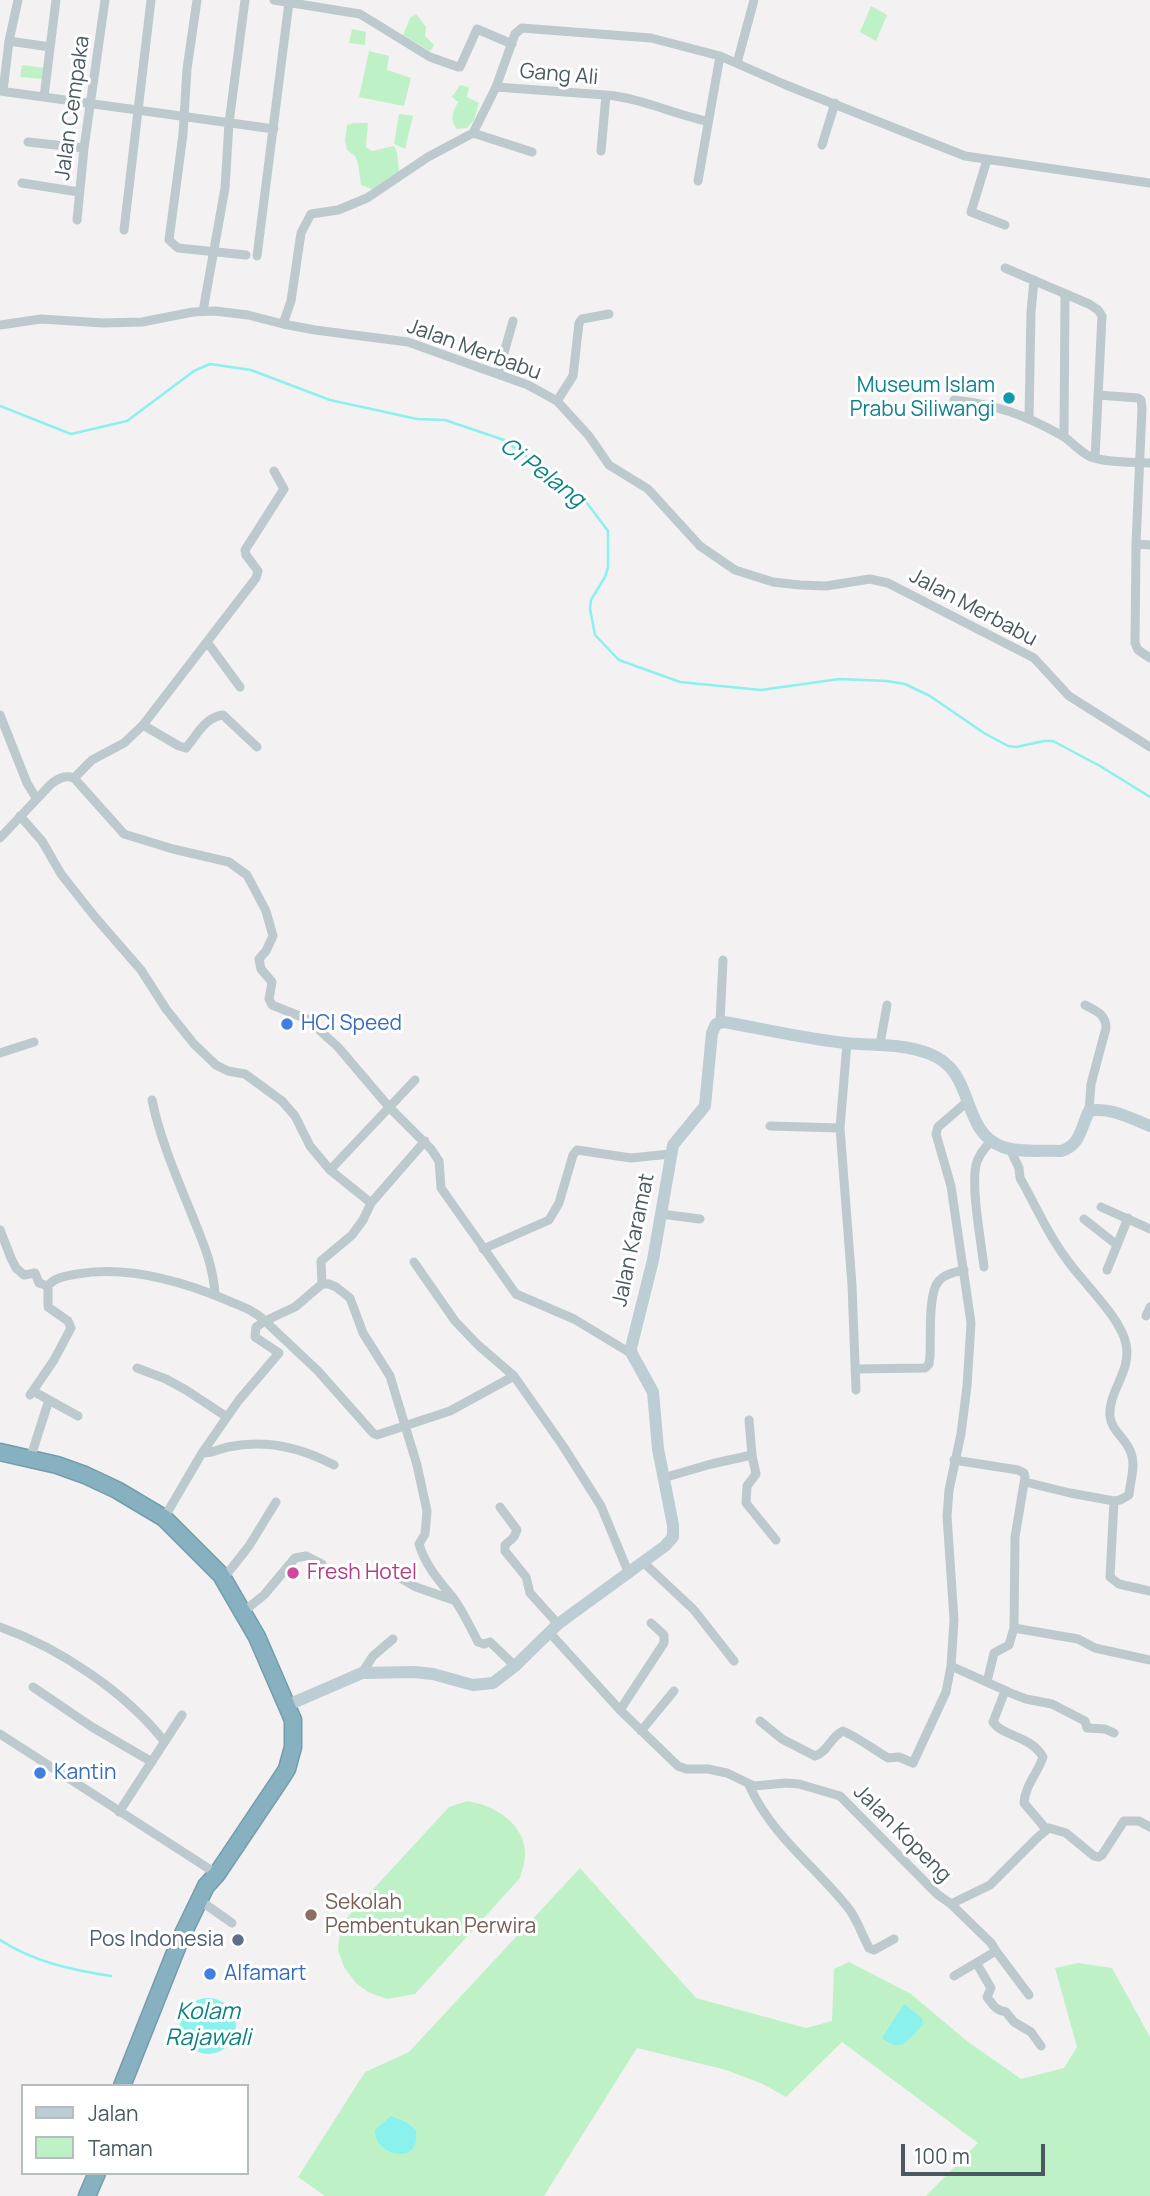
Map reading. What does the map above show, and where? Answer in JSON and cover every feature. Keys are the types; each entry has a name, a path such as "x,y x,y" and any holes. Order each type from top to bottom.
{"highway":[{"path":"0,1452 85,1475 117,1490 164,1518 223,1579 257,1637 293,1720 294,1735 287,1769 217,1874 206,1886 180,1940 123,2084"},
{"path":"135,2084 217,1874"},
{"path":"76,2196 85,2175"},
{"path":"87,2196 96,2175"}],"street":[{"path":"18,0 1,91 274,128"},
{"path":"44,97 56,0"},
{"name":"Jalan Cempaka","path":"77,220 84,148 105,0"},
{"path":"124,230 151,0"},
{"path":"197,0 169,240 178,248 246,255"},
{"path":"203,311 225,188 229,122 245,0"},
{"path":"274,0 312,2 365,16 430,57 458,68 476,30 512,44"},
{"path":"737,63 754,0"},
{"path":"257,256 289,2"},
{"path":"283,324 293,289 301,233 311,214 338,210 367,198 428,157 473,133 496,87 517,31 526,27 652,38 720,56 776,81 972,158 1150,183"},
{"path":"9,41 50,47"},
{"path":"698,181 720,56"},
{"name":"Gang Ali","path":"496,87 606,95 601,151"},
{"path":"606,95 629,97 682,116 707,121"},
{"path":"822,145 835,103"},
{"path":"473,133 532,152"},
{"path":"28,142 84,148"},
{"path":"987,160 971,212 1006,225"},
{"path":"22,183 79,192"},
{"path":"1005,268 1089,304 1102,316 1095,458"},
{"path":"1029,418 1034,280"},
{"path":"1064,436 1065,295"},
{"name":"Jalan Merbabu","path":"0,326 41,319 103,323 142,322 203,311 248,314 283,324 408,342 498,374 557,401 589,436 609,464 648,488 700,546 735,570 773,582 800,585 826,586 870,579 888,583 1034,658 1069,696 1150,747"},
{"path":"557,401 573,376 579,323 582,319 609,314"},
{"path":"498,374 513,321"},
{"path":"1098,395 1141,400 1145,463 1136,544 1136,643 1138,650 1150,658"},
{"path":"954,400 998,407 1029,418 1064,436 1081,452 1095,458 1145,463"},
{"path":"74,778 92,760 124,743 143,725 257,576 258,571 245,550 285,489 274,471"},
{"path":"1136,544 1150,545"},
{"path":"207,642 240,687"},
{"path":"0,715 27,783 36,798"},
{"path":"143,725 179,747 186,748 208,720 223,715 257,747"},
{"path":"0,838 36,798 58,779 68,776 74,778 124,834 229,862 247,875 270,922 272,936 266,951 259,959 261,969 272,982 270,1002 275,1008 301,1016 338,1047 389,1107 425,1141 439,1160 441,1188 516,1294 574,1319 632,1354 653,1392 658,1448 674,1532 670,1542 629,1574 595,1595 493,1683 478,1686 420,1672 362,1673 288,1705"},
{"path":"20,816 42,841 61,874 141,970 166,1009 194,1044 216,1065 245,1074 290,1108 310,1146 330,1170 371,1203"},
{"path":"723,960 720,1022 847,1044 880,1044 929,1053 952,1069 959,1078 977,1127 991,1141 1010,1149 1061,1150 1069,1148 1078,1140 1089,1111 1091,1084 1106,1028 1106,1020 1100,1013 1085,1004"},
{"path":"880,1044 887,1005"},
{"name":"Jalan Karamat","path":"632,1354 633,1336 653,1260 670,1154 673,1145 705,1106 712,1033 713,1028 720,1022"},
{"path":"0,1053 34,1042"},
{"path":"847,1044 840,1128 856,1390"},
{"path":"330,1170 415,1080"},
{"path":"152,1100 166,1147 210,1259 215,1294"},
{"path":"760,1721 782,1740 815,1756 821,1754 838,1732 843,1731 866,1745 875,1747 888,1758 899,1756 914,1763 946,1692 954,1620 947,1516 954,1460 961,1434 971,1322 951,1186 936,1134 938,1127 968,1101"},
{"path":"1089,1111 1103,1109 1150,1126"},
{"path":"770,1126 840,1128"},
{"path":"322,1284 321,1261 352,1234 371,1203 425,1141"},
{"path":"984,1267 975,1182 976,1163 991,1141"},
{"path":"1010,1149 1019,1168 1020,1178 1062,1254 1116,1320 1126,1343 1127,1365 1115,1393 1110,1415 1111,1424 1131,1450 1133,1460 1129,1495 1119,1500 1077,1495 1025,1482"},
{"path":"483,1249 542,1224 553,1215 577,1150 631,1158 670,1154"},
{"path":"1101,1207 1150,1229"},
{"path":"661,1214 699,1219"},
{"path":"1107,1269 1128,1218"},
{"path":"1084,1219 1117,1245"},
{"path":"0,1230 3,1249 22,1274 35,1273 39,1283 48,1286"},
{"path":"414,1262 454,1321 514,1376 596,1496 629,1574"},
{"path":"855,1369 925,1368 929,1364 933,1295 937,1282 946,1275 964,1270"},
{"path":"78,1416 31,1393 54,1360 71,1328 68,1321 48,1307 48,1286 51,1282 65,1277 106,1271 183,1284 247,1307 325,1379 377,1435 384,1435 450,1411 514,1376"},
{"path":"164,1518 202,1453 227,1417 279,1353 255,1337 256,1327 295,1307 322,1284 329,1284 345,1292 354,1304 363,1333 390,1376 427,1511 425,1534 419,1546 424,1559 455,1601 478,1642 491,1642 515,1666"},
{"path":"1146,1316 1150,1307"},
{"path":"136,1368 166,1379 227,1417"},
{"path":"30,1459 50,1400"},
{"path":"749,1420 756,1476 747,1486 746,1503 776,1540"},
{"path":"202,1453 217,1452 228,1447 282,1446 316,1455 334,1465"},
{"path":"663,1478 752,1455"},
{"path":"954,1460 986,1463 1022,1471 1025,1475 1015,1537 1014,1628 1009,1645 995,1653 987,1682"},
{"path":"1114,1501 1110,1577 1119,1584 1150,1591"},
{"path":"223,1579 249,1546 276,1502"},
{"name":"Jalan Kopeng","path":"500,1507 516,1530 514,1537 505,1545 505,1551 526,1577 530,1593 554,1628 620,1710 682,1768 727,1773 749,1785 799,1784 840,1796 937,1894 951,1904 990,1885 1046,1829"},
{"path":"243,1612 264,1595 295,1558 306,1556 322,1564"},
{"path":"644,1563 694,1610 734,1661"},
{"path":"392,1573 416,1587 455,1601"},
{"path":"620,1710 664,1643 664,1635 651,1623"},
{"path":"0,1627 40,1643 103,1683 143,1717 164,1741"},
{"path":"1014,1628 1078,1639 1095,1648 1150,1660"},
{"path":"362,1673 373,1656 393,1639"},
{"path":"951,1665 1005,1691 1026,1699 1052,1704 1085,1721 1087,1728 1105,1729 1114,1733"},
{"path":"33,1687 92,1727 152,1762"},
{"path":"640,1731 674,1691"},
{"path":"1005,1691 993,1722 997,1728 1033,1745 1043,1757 1028,1786 1024,1803 1046,1829 1057,1829 1066,1833 1094,1856 1099,1857 1124,1821 1139,1821 1150,1827"},
{"path":"119,1812 182,1715"},
{"path":"0,1734 217,1874"},
{"path":"749,1785 768,1820 856,1919 869,1948 874,1950 894,1939"},
{"path":"205,1904 232,1923"},
{"path":"951,1904 991,1943 1029,1995"},
{"path":"954,1976 996,1951"},
{"path":"977,1964 991,1989 987,1997 993,2007 1000,2012 1006,2012 1014,2022 1031,2032 1041,2046"}],"green space":[{"path":"871,6 887,15 876,41 860,32"},
{"path":"416,14 426,27 425,36 434,45 430,51 403,35 410,18"},
{"path":"352,29 366,32 365,45 349,43"},
{"path":"369,51 389,56 387,70 411,78 404,106 359,97"},
{"path":"22,65 45,68 43,79 20,77"},
{"path":"460,85 469,87 467,97 479,103 474,120 467,128 457,129 452,119 458,102 452,97"},
{"path":"399,114 413,116 405,149 394,144"},
{"path":"368,123 366,147 372,151 394,146 397,152 399,172 372,189 361,185 358,163 355,156 347,150 347,125"},
{"path":"467,1801 488,1807 514,1825 524,1844 525,1858 520,1878 415,1994 387,1999 368,1992 356,1983 344,1967 338,1950 341,1924 449,1807"},
{"path":"580,1868 696,1998 806,2028 832,2021 834,1969 849,1962 911,1994 967,2041 1021,2079 1064,2068 1077,2047 1055,1968 1078,1963 1112,1968 1150,2037 1150,2196 926,2196 978,2143 842,2042 786,2097 763,2084 726,2070 637,2048 544,2196 325,2196 298,2177 365,2072 409,2052"}],"water":[{"name":"Kolam Rajawali","path":"208,1998 219,2000 228,2006 234,2015 234,2037 228,2046 219,2052 208,2054 197,2052 188,2046 182,2037 180,2026 182,2015 188,2006 197,2000"},
{"path":"904,2004 922,2018 923,2024 901,2045 889,2043 882,2038"},
{"path":"391,2116 416,2130 416,2142 411,2150 405,2153 388,2151 376,2138 375,2130"}],"waterway":[{"name":"Ci Pelang","path":"0,406 71,434 127,421 194,371 210,364 251,370 330,400 417,419 445,420 504,440 584,499 608,531 608,567 591,600 590,609 595,635 619,660 680,682 761,690 839,679 905,684 930,696 1008,746 1053,741 1150,797"},
{"path":"0,1940 26,1954 54,1964 111,1976"}],"place":[{"name":"Museum Islam Prabu Siliwangi","path":"1009,398"},
{"name":"HCI Speed","path":"287,1024"},
{"name":"Fresh Hotel","path":"293,1573"},
{"name":"Kantin","path":"40,1773"},
{"name":"Sekolah Pembentukan Perwira","path":"311,1915"},
{"name":"Pos Indonesia","path":"238,1940"},
{"name":"Alfamart","path":"210,1974"}]}
